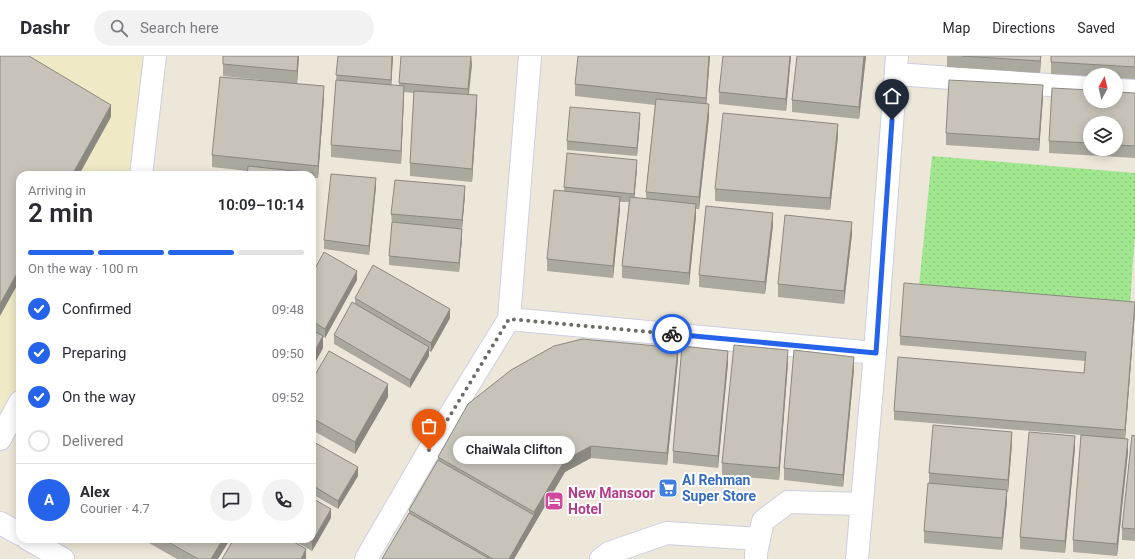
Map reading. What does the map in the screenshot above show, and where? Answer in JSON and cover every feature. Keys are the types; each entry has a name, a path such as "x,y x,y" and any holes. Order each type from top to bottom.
{"street":[{"path":"141,171 155,56"},
{"path":"366,559 445,423 509,319 530,56"},
{"path":"857,559 876,353 897,65 1083,87"},
{"path":"1123,90 1135,91"},
{"path":"509,319 876,353"},
{"path":"0,439 16,409"},
{"path":"601,559 609,553 666,533 757,549 763,521 788,502 862,504"},
{"path":"0,523 16,532"},
{"path":"35,543 62,559"}],"shaded area":[{"path":"0,56 154,56 141,171 16,171 16,409 0,439"}],"green space":[{"path":"932,156 1135,173 1135,236 1130,304 919,286"}],"building":[{"path":"0,56 29,56 111,105 74,171 16,171 16,275 0,304"},
{"path":"223,56 298,56 297,71 223,64"},
{"path":"338,56 392,56 391,80 336,75"},
{"path":"401,56 471,56 468,89 399,83"},
{"path":"578,56 709,56 706,98 575,84"},
{"path":"723,56 790,56 786,99 719,92"},
{"path":"797,56 864,56 859,107 792,100"},
{"path":"962,56 1041,56 1040,61"},
{"path":"1051,56 1135,56 1135,67 1051,62"},
{"path":"220,77 324,86 318,166 212,155"},
{"path":"336,80 404,86 401,151 331,145"},
{"path":"949,80 1043,85 1039,139 946,133"},
{"path":"1052,88 1083,90 1083,108 1123,108 1123,92 1135,93 1135,146 1123,145 1123,116 1083,116 1083,143 1049,141"},
{"path":"414,91 477,95 472,169 410,163"},
{"path":"656,99 709,104 699,197 646,192"},
{"path":"570,107 640,113 637,148 567,141"},
{"path":"723,113 838,124 830,198 715,189"},
{"path":"567,153 637,160 634,194 564,187"},
{"path":"248,166 294,171 247,171"},
{"path":"331,174 376,178 369,246 324,240"},
{"path":"395,180 465,186 462,220 391,214"},
{"path":"554,190 620,197 613,266 547,259"},
{"path":"630,197 696,204 689,273 622,266"},
{"path":"706,206 773,213 765,282 699,275"},
{"path":"785,215 852,222 844,291 778,284"},
{"path":"392,222 462,229 459,263 389,256"},
{"path":"324,252 357,271 325,329 316,323 316,267"},
{"path":"373,265 450,309 431,343 355,298"},
{"path":"904,283 1135,302 1125,430 894,411 898,357 1084,373 1086,352 900,336"},
{"path":"352,302 429,347 410,380 334,335"},
{"path":"316,332 323,336 316,349"},
{"path":"582,339 678,348 667,453 591,446 565,460 534,512 438,457 468,404 511,370 554,346"},
{"path":"734,345 788,350 779,468 722,463"},
{"path":"682,346 728,351 718,456 673,451"},
{"path":"794,350 854,357 843,475 784,468"},
{"path":"329,351 388,384 355,442 316,420 316,373"},
{"path":"933,425 1012,432 1008,480 929,473"},
{"path":"1029,432 1075,436 1065,541 1020,537"},
{"path":"1081,435 1128,439 1117,544 1073,540"},
{"path":"1132,435 1135,436 1135,529 1122,528"},
{"path":"316,443 358,467 338,501 316,487"},
{"path":"438,460 534,515 509,559 493,559 409,510"},
{"path":"928,483 1007,490 1002,538 924,531"},
{"path":"316,500 331,509 316,535"},
{"path":"409,513 490,559 382,559"},
{"path":"170,543 221,543 211,559 198,559"},
{"path":"232,543 296,543 306,549 301,559 222,559"}],"way so far":[{"path":"429,450 509,319 672,334"}],"place":[{"name":"ChaiWala Clifton","path":"429,450"},
{"name":"Al Rehman Super Store","path":"668,488"},
{"name":"New Mansoor Hotel","path":"554,501"}],"route":[{"path":"672,334 876,353 892,120"}]}
